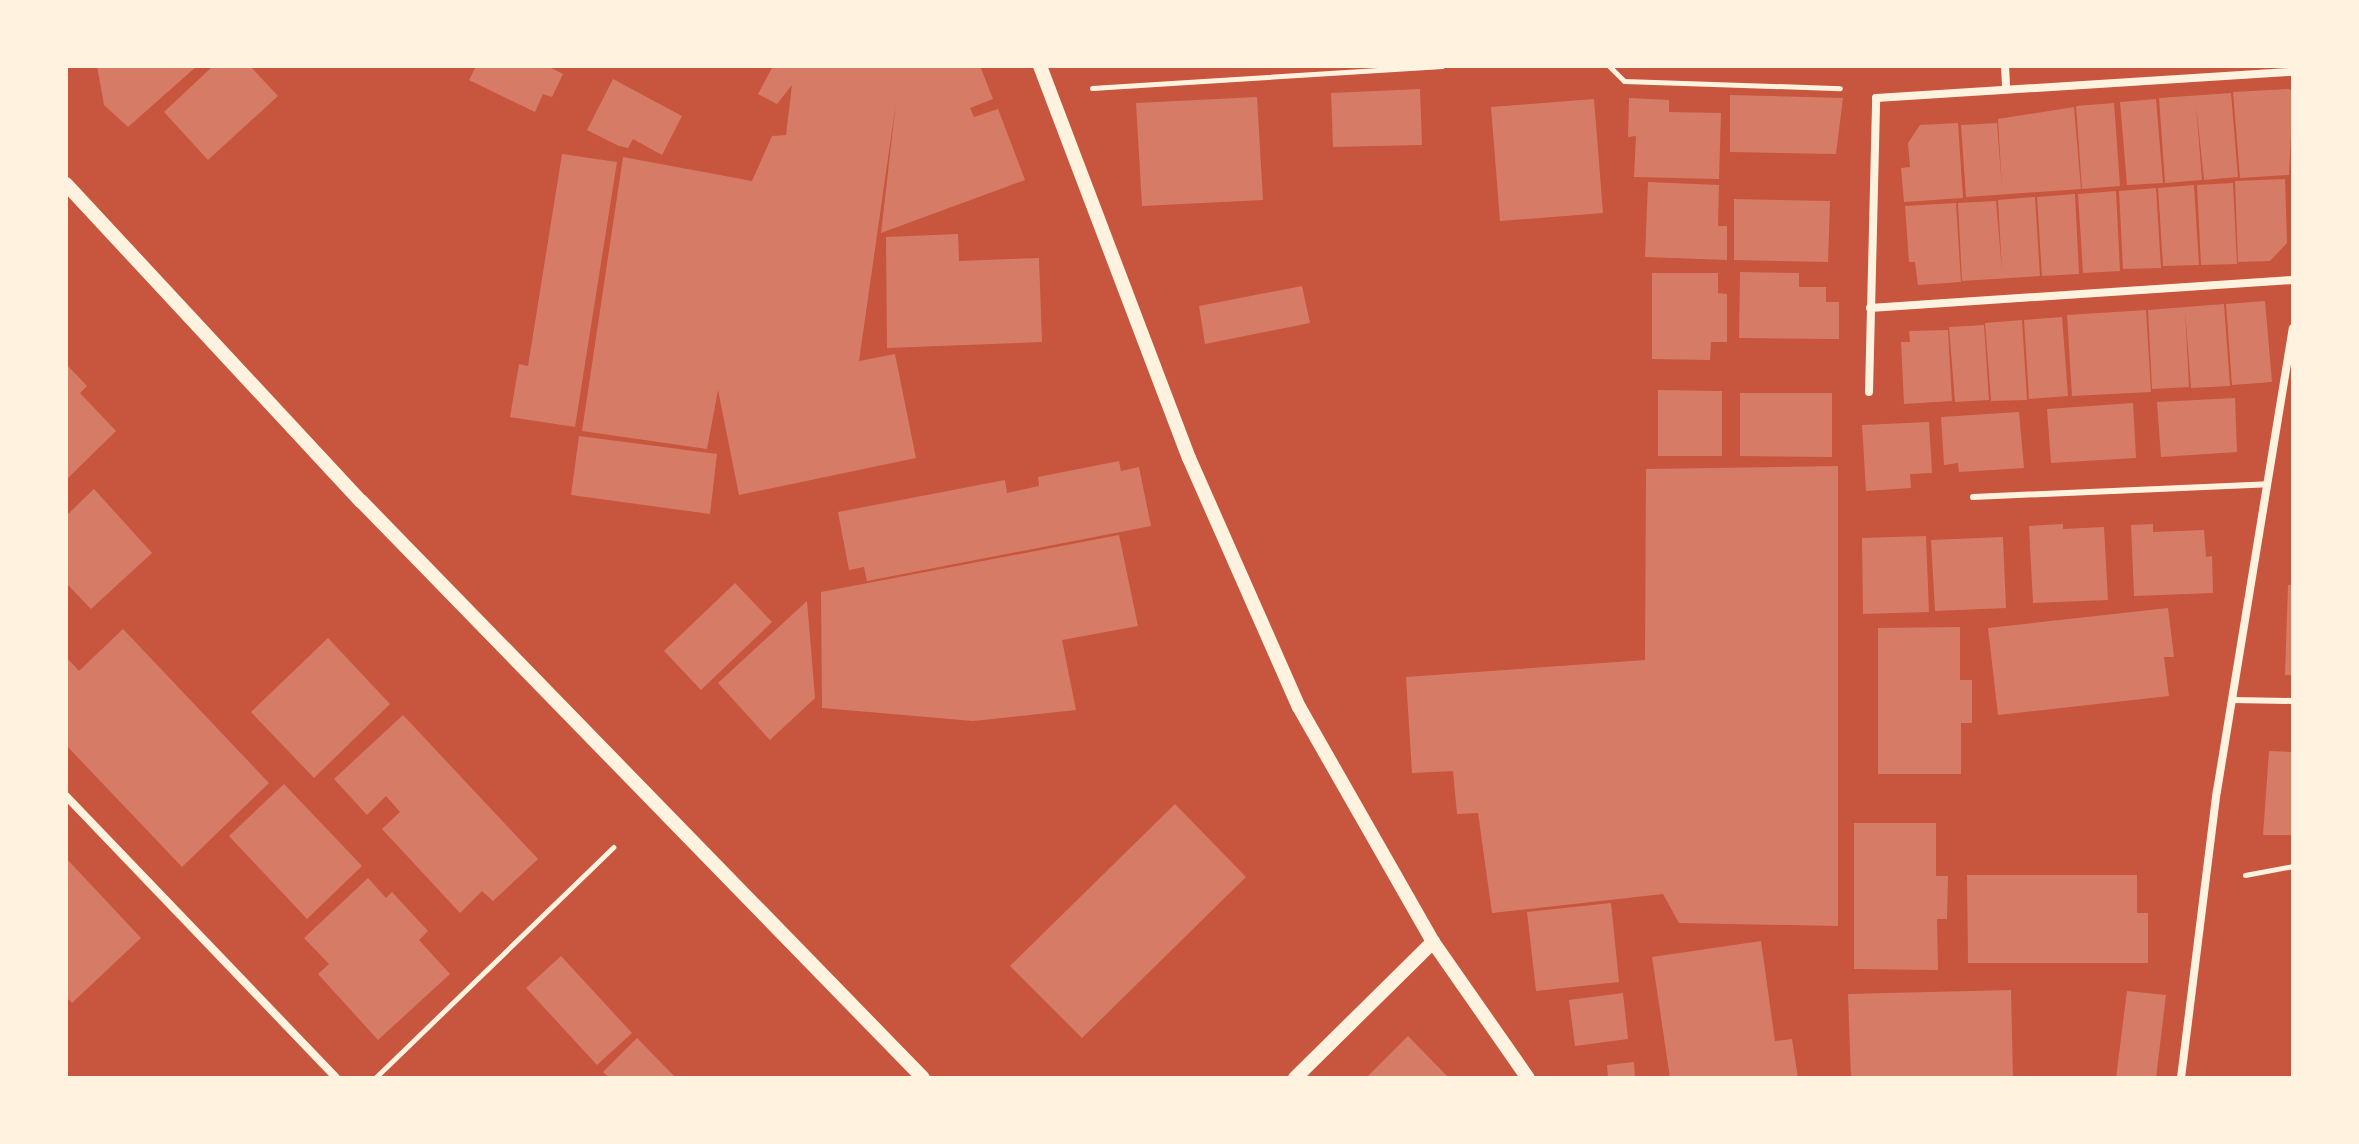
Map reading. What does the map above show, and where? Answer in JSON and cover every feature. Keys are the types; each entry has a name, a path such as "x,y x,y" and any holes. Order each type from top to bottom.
{"street":[{"path":"1040,66 1189,458 1299,707 1433,942 1528,1078"},
{"path":"2005,66 2006,88"},
{"path":"1869,392 1876,98 2204,70 2293,72"},
{"path":"66,184 361,501 923,1078"},
{"path":"1870,308 2293,280"},
{"path":"2181,1078 2204,883 2293,328"},
{"path":"66,796 336,1078"},
{"path":"1295,1078 1433,942"}],"lane":[{"path":"1973,497 2268,484"},
{"path":"2232,700 2293,701"}],"path":[{"path":"1051,91 1442,66"},
{"path":"1609,66 1624,81 1851,89 1876,98"},
{"path":"375,1078 613,847"},
{"path":"2204,883 2293,866"}],"building":[{"path":"97,66 197,66 128,127 104,105"},
{"path":"213,66 250,66 278,96 208,160 164,112"},
{"path":"476,66 547,66 563,74 552,97 543,94 535,112 469,80"},
{"path":"773,66 980,66 993,99 970,108 974,117 998,109 1025,180 881,233 896,102 859,361 895,354 916,458 739,495 718,390 707,449 582,431 623,157 752,181 772,136 786,135 792,85 777,104 758,94"},
{"path":"613,79 682,116 662,155 633,139 628,148 587,130"},
{"path":"1420,89 1422,145 1333,147 1331,93"},
{"path":"2293,91 2289,175 2240,178 2233,92"},
{"path":"2231,93 2238,177 2204,180 2196,104 2202,180 2165,183 2159,98"},
{"path":"1730,95 1843,98 1836,154 1730,152"},
{"path":"1257,97 1263,200 1142,206 1136,103"},
{"path":"1629,98 1669,100 1669,112 1721,113 1719,179 1634,177 1636,136 1628,137"},
{"path":"1594,99 1603,213 1500,221 1491,107"},
{"path":"2156,99 2163,183 2127,185 2120,102"},
{"path":"2114,103 2120,186 2082,189 2076,106"},
{"path":"2074,107 2081,189 1966,197 1961,125 1997,123 2002,189 1998,119"},
{"path":"1958,123 1963,198 1904,202 1901,168 1910,167 1908,143 1920,125"},
{"path":"562,154 617,162 575,427 510,417 519,364 528,366"},
{"path":"2285,179 2287,243 2270,261 2238,262 2235,181"},
{"path":"1648,182 1719,185 1718,226 1727,226 1727,260 1645,257"},
{"path":"2233,183 2237,264 2201,265 2197,185"},
{"path":"2194,185 2199,265 2163,266 2158,188"},
{"path":"2156,188 2161,268 2123,269 2119,191"},
{"path":"2116,191 2120,271 2083,273 2078,194"},
{"path":"2075,194 2079,274 2042,276 2037,197"},
{"path":"2035,197 2040,276 1962,281 1958,203 1996,201 2002,271 1998,200"},
{"path":"1734,199 1830,201 1828,262 1734,260"},
{"path":"1956,203 1961,282 1918,285 1915,262 1909,262 1905,206"},
{"path":"958,234 959,261 1039,258 1042,342 887,348 886,237"},
{"path":"1740,272 1799,273 1799,287 1826,287 1826,302 1839,302 1839,339 1739,338"},
{"path":"1652,273 1718,273 1718,293 1727,294 1727,342 1711,342 1710,360 1652,359"},
{"path":"1302,286 1310,323 1205,344 1199,306"},
{"path":"2265,301 2272,382 2232,385 2226,304"},
{"path":"2224,304 2230,386 2191,388 2185,310 2189,387 2152,389 2148,310"},
{"path":"2146,310 2151,392 2072,396 2067,315"},
{"path":"2062,317 2068,396 2029,399 2024,320"},
{"path":"2022,320 2027,400 1991,401 1985,323"},
{"path":"1984,325 1989,400 1955,402 1949,327"},
{"path":"1948,330 1952,401 1904,404 1901,342 1910,342 1909,331"},
{"path":"66,364 87,386 80,393 116,431 66,480"},
{"path":"1658,390 1722,391 1722,456 1658,456"},
{"path":"1740,393 1832,393 1832,457 1740,456"},
{"path":"2235,398 2237,452 2161,457 2157,402"},
{"path":"2133,403 2136,458 2051,463 2047,409"},
{"path":"2019,412 2024,468 1959,472 1958,463 1944,465 1941,417"},
{"path":"1929,422 1932,473 1910,474 1911,488 1866,491 1862,425"},
{"path":"579,436 717,454 710,514 571,495"},
{"path":"1119,461 1121,471 1139,467 1151,526 867,581 864,567 849,570 838,512 1005,480 1007,493 1039,486 1038,477"},
{"path":"1838,466 1838,926 1679,923 1663,894 1492,913 1478,813 1457,814 1453,771 1412,773 1406,677 1645,660 1646,469"},
{"path":"94,489 152,553 91,609 66,583 66,516"},
{"path":"2063,524 2063,529 2104,527 2108,600 2033,603 2029,526"},
{"path":"2153,524 2153,532 2204,530 2206,557 2212,556 2213,593 2134,596 2131,525"},
{"path":"1119,535 1138,626 1062,640 1076,710 973,721 822,708 821,592"},
{"path":"1926,536 1929,612 1863,614 1862,538"},
{"path":"2003,537 2006,608 1935,611 1931,540"},
{"path":"735,583 772,622 701,690 664,651"},
{"path":"2288,585 2293,585 2293,675 2285,675"},
{"path":"807,601 815,698 770,740 718,683"},
{"path":"2168,608 2174,657 2164,657 2169,696 1998,715 1988,628"},
{"path":"1960,627 1960,680 1972,680 1972,723 1961,723 1961,774 1878,774 1878,628"},
{"path":"123,629 269,783 182,867 66,745 66,657 79,671"},
{"path":"328,638 390,704 314,778 251,712"},
{"path":"403,715 538,859 493,901 482,891 460,913 382,829 400,812 386,796 367,815 334,779"},
{"path":"2269,751 2293,752 2293,835 2263,835"},
{"path":"284,784 362,866 307,919 229,836"},
{"path":"1175,804 1246,877 1082,1038 1010,966"},
{"path":"1854,823 1936,823 1936,876 1948,876 1947,919 1937,919 1938,970 1854,969"},
{"path":"66,858 141,938 72,1003 66,997"},
{"path":"1967,875 2137,875 2137,913 2148,913 2148,963 1968,963"},
{"path":"368,878 386,898 392,892 428,931 419,940 450,974 378,1040 318,974 329,964 304,938"},
{"path":"1611,903 1619,982 1536,991 1527,912"},
{"path":"1761,941 1775,1041 1792,1039 1798,1078 1670,1078 1652,957"},
{"path":"561,956 632,1033 597,1065 526,988"},
{"path":"2011,990 2013,1078 1851,1078 1848,994"},
{"path":"2127,991 2166,995 2156,1078 2116,1078"},
{"path":"1623,993 1628,1039 1575,1046 1569,1000"},
{"path":"1408,1036 1449,1078 1366,1078"},
{"path":"637,1038 676,1078 610,1078 603,1072"},
{"path":"1634,1062 1635,1078 1608,1078 1607,1065"}]}
